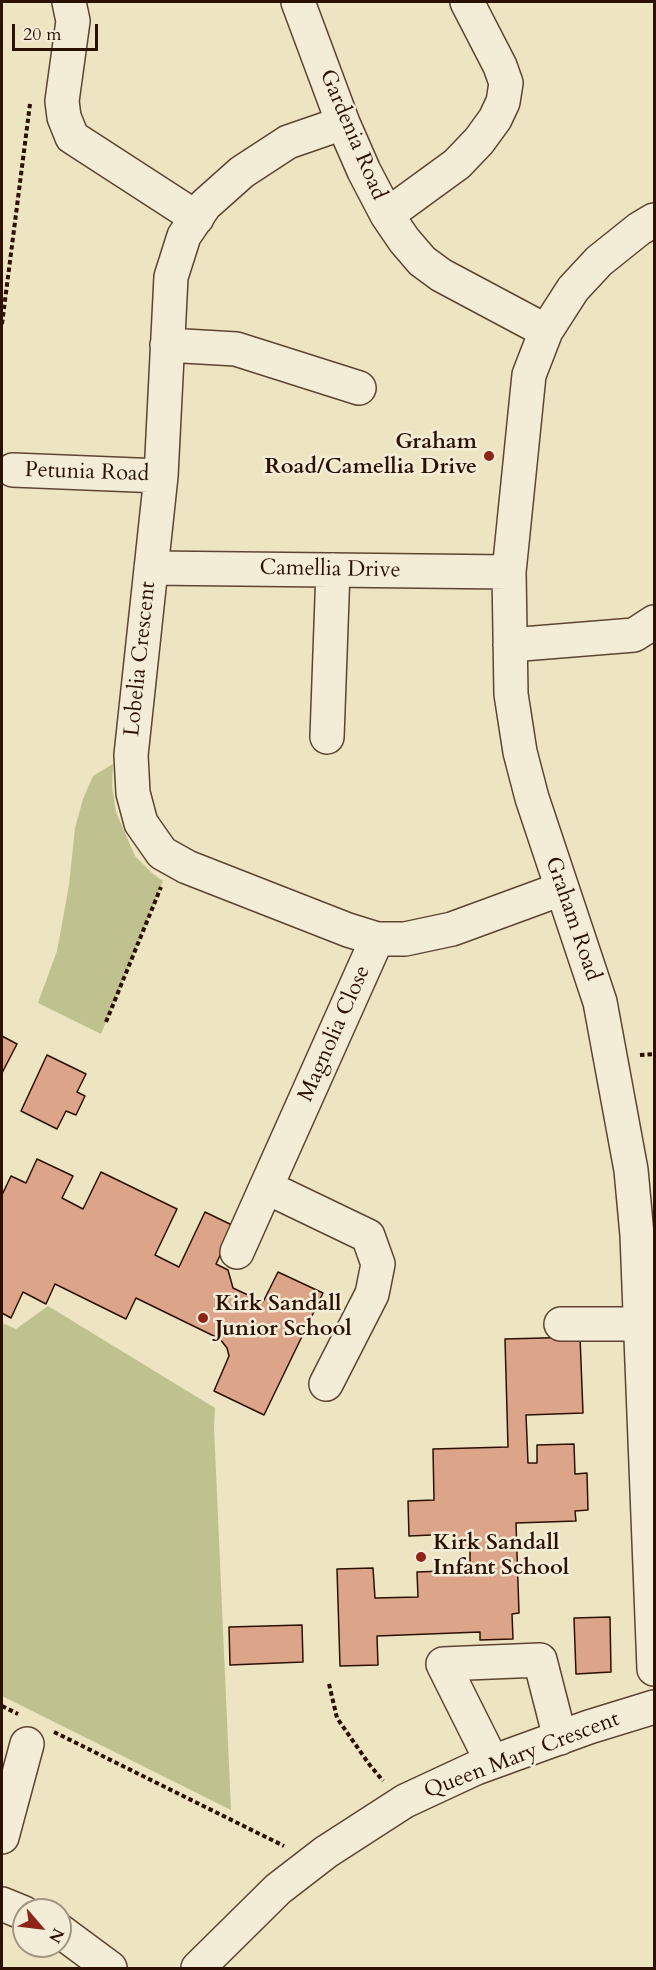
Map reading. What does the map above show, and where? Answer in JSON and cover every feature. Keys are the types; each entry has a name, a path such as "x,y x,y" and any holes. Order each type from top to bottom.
{"street":[{"path":"69,2 73,21 62,101 64,117 72,137 197,218"},
{"name":"Gardenia Road","path":"298,2 363,171 387,215 422,261 441,275 546,331"},
{"path":"387,215 457,164 479,141 495,119 503,102 506,82 467,2"},
{"name":"Lobelia Crescent","path":"343,123 288,142 242,172 205,205 184,236 171,277 161,476 131,755 133,793 141,823 162,853 172,859 204,874 377,939 405,939 452,929 561,889"},
{"name":"Graham Road","path":"654,220 599,261 573,289 546,331 529,375 509,572 511,694 520,752 561,889 600,1002 631,1170 646,1235 640,1324 654,1669"},
{"path":"167,345 236,349 359,388"},
{"name":"Petunia Road","path":"13,470 161,476"},
{"name":"Camellia Drive","path":"151,568 509,572"},
{"path":"327,737 333,570"},
{"path":"510,645 634,635 654,622"},
{"name":"Magnolia Close","path":"237,1252 377,939"},
{"path":"266,1187 368,1236 378,1264 372,1294 326,1384"},
{"path":"561,1324 640,1324"},
{"path":"492,1762 443,1664 540,1660 560,1738"},
{"name":"Queen Mary Crescent","path":"198,1968 278,1889 315,1861 405,1801 492,1762 654,1707"},
{"path":"2,1837 25,1745"},
{"path":"72,1940 110,1968"}],"path":[{"path":"2,324 31,99"},
{"path":"106,1022 172,859"},
{"path":"329,1684 338,1718 351,1740 369,1764 405,1801"},
{"path":"2,1706 25,1745 315,1861"}],"green space":[{"path":"113,764 112,786 116,812 135,856 163,881 101,1034 38,1003 57,951 69,885 75,828 83,799 93,776"},
{"path":"48,1306 215,1408 231,1810 2,1696 2,1323 16,1329"}],"building":[{"path":"2,1036 17,1044 2,1073"},
{"path":"47,1055 86,1074 77,1092 85,1096 76,1115 66,1111 57,1129 21,1111"},
{"path":"37,1159 73,1176 62,1198 83,1209 101,1172 177,1209 155,1255 179,1267 205,1212 234,1226 216,1264 228,1270 233,1288 263,1302 278,1272 323,1293 264,1415 214,1391 229,1356 227,1348 220,1339 136,1298 126,1319 55,1284 46,1304 23,1292 11,1318 2,1313 2,1195 11,1176 26,1183"},
{"path":"580,1337 583,1413 526,1415 528,1463 537,1463 537,1445 574,1444 575,1474 587,1473 588,1510 575,1511 576,1521 516,1523 519,1613 512,1614 513,1639 480,1640 480,1632 377,1636 378,1665 340,1666 337,1569 373,1568 375,1598 418,1597 417,1572 470,1570 470,1548 455,1548 454,1534 409,1536 408,1501 434,1500 433,1449 508,1447 505,1339"},
{"path":"610,1617 611,1672 576,1674 574,1618"},
{"path":"302,1625 303,1662 230,1665 229,1627"}],"place":[{"name":"Graham Road/Camellia Drive","path":"489,456"},
{"name":"Kirk Sandall Junior School","path":"203,1318"},
{"name":"Kirk Sandall Infant School","path":"421,1557"}]}
